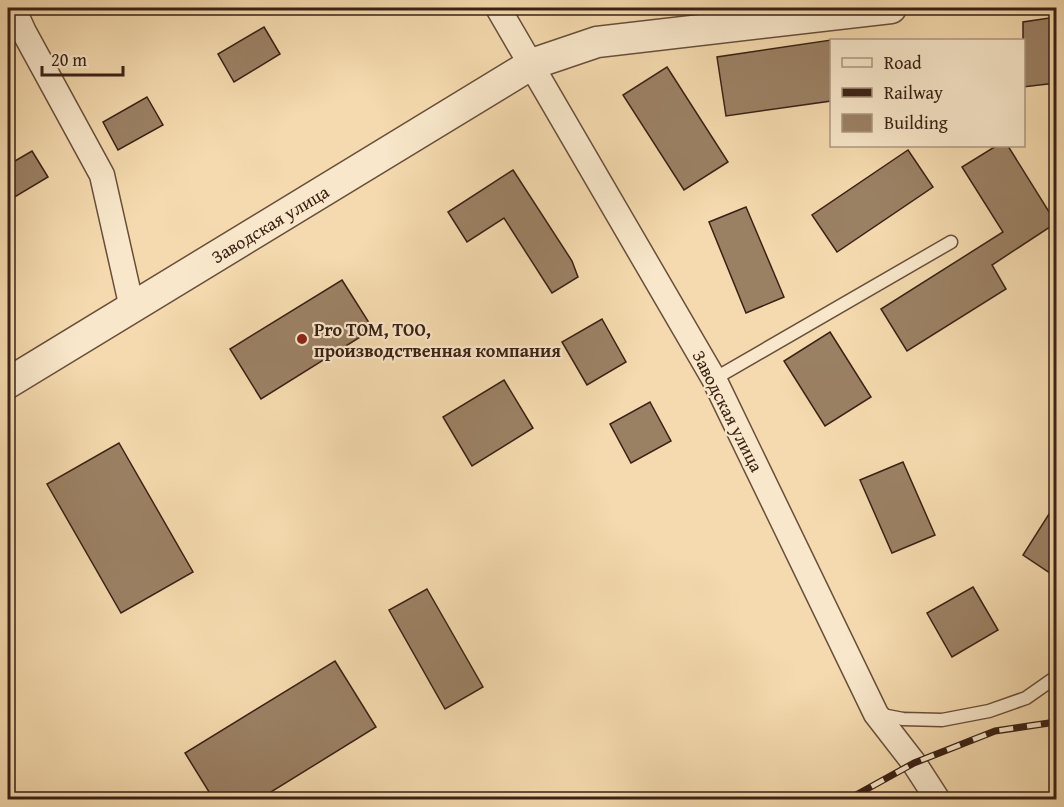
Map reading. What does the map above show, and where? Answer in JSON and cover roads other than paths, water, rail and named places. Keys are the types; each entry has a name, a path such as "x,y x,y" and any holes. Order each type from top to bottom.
{"street":[{"path":"13,8 102,175 132,308"},
{"path":"498,8 532,64"},
{"name":"Заводская улица","path":"8,383 532,64 597,42 891,8"},
{"name":"Заводская улица","path":"532,64 714,379 876,714 914,763 938,800"}],"lane":[{"path":"714,379 951,242"},
{"path":"876,714 903,719 942,720 989,711 1026,698 1056,677"}],"railway":[{"path":"847,800 914,763 995,731 1056,722"}],"place":[{"name":"Pro TOM, ТОО, производственная компания","path":"302,339"}]}
